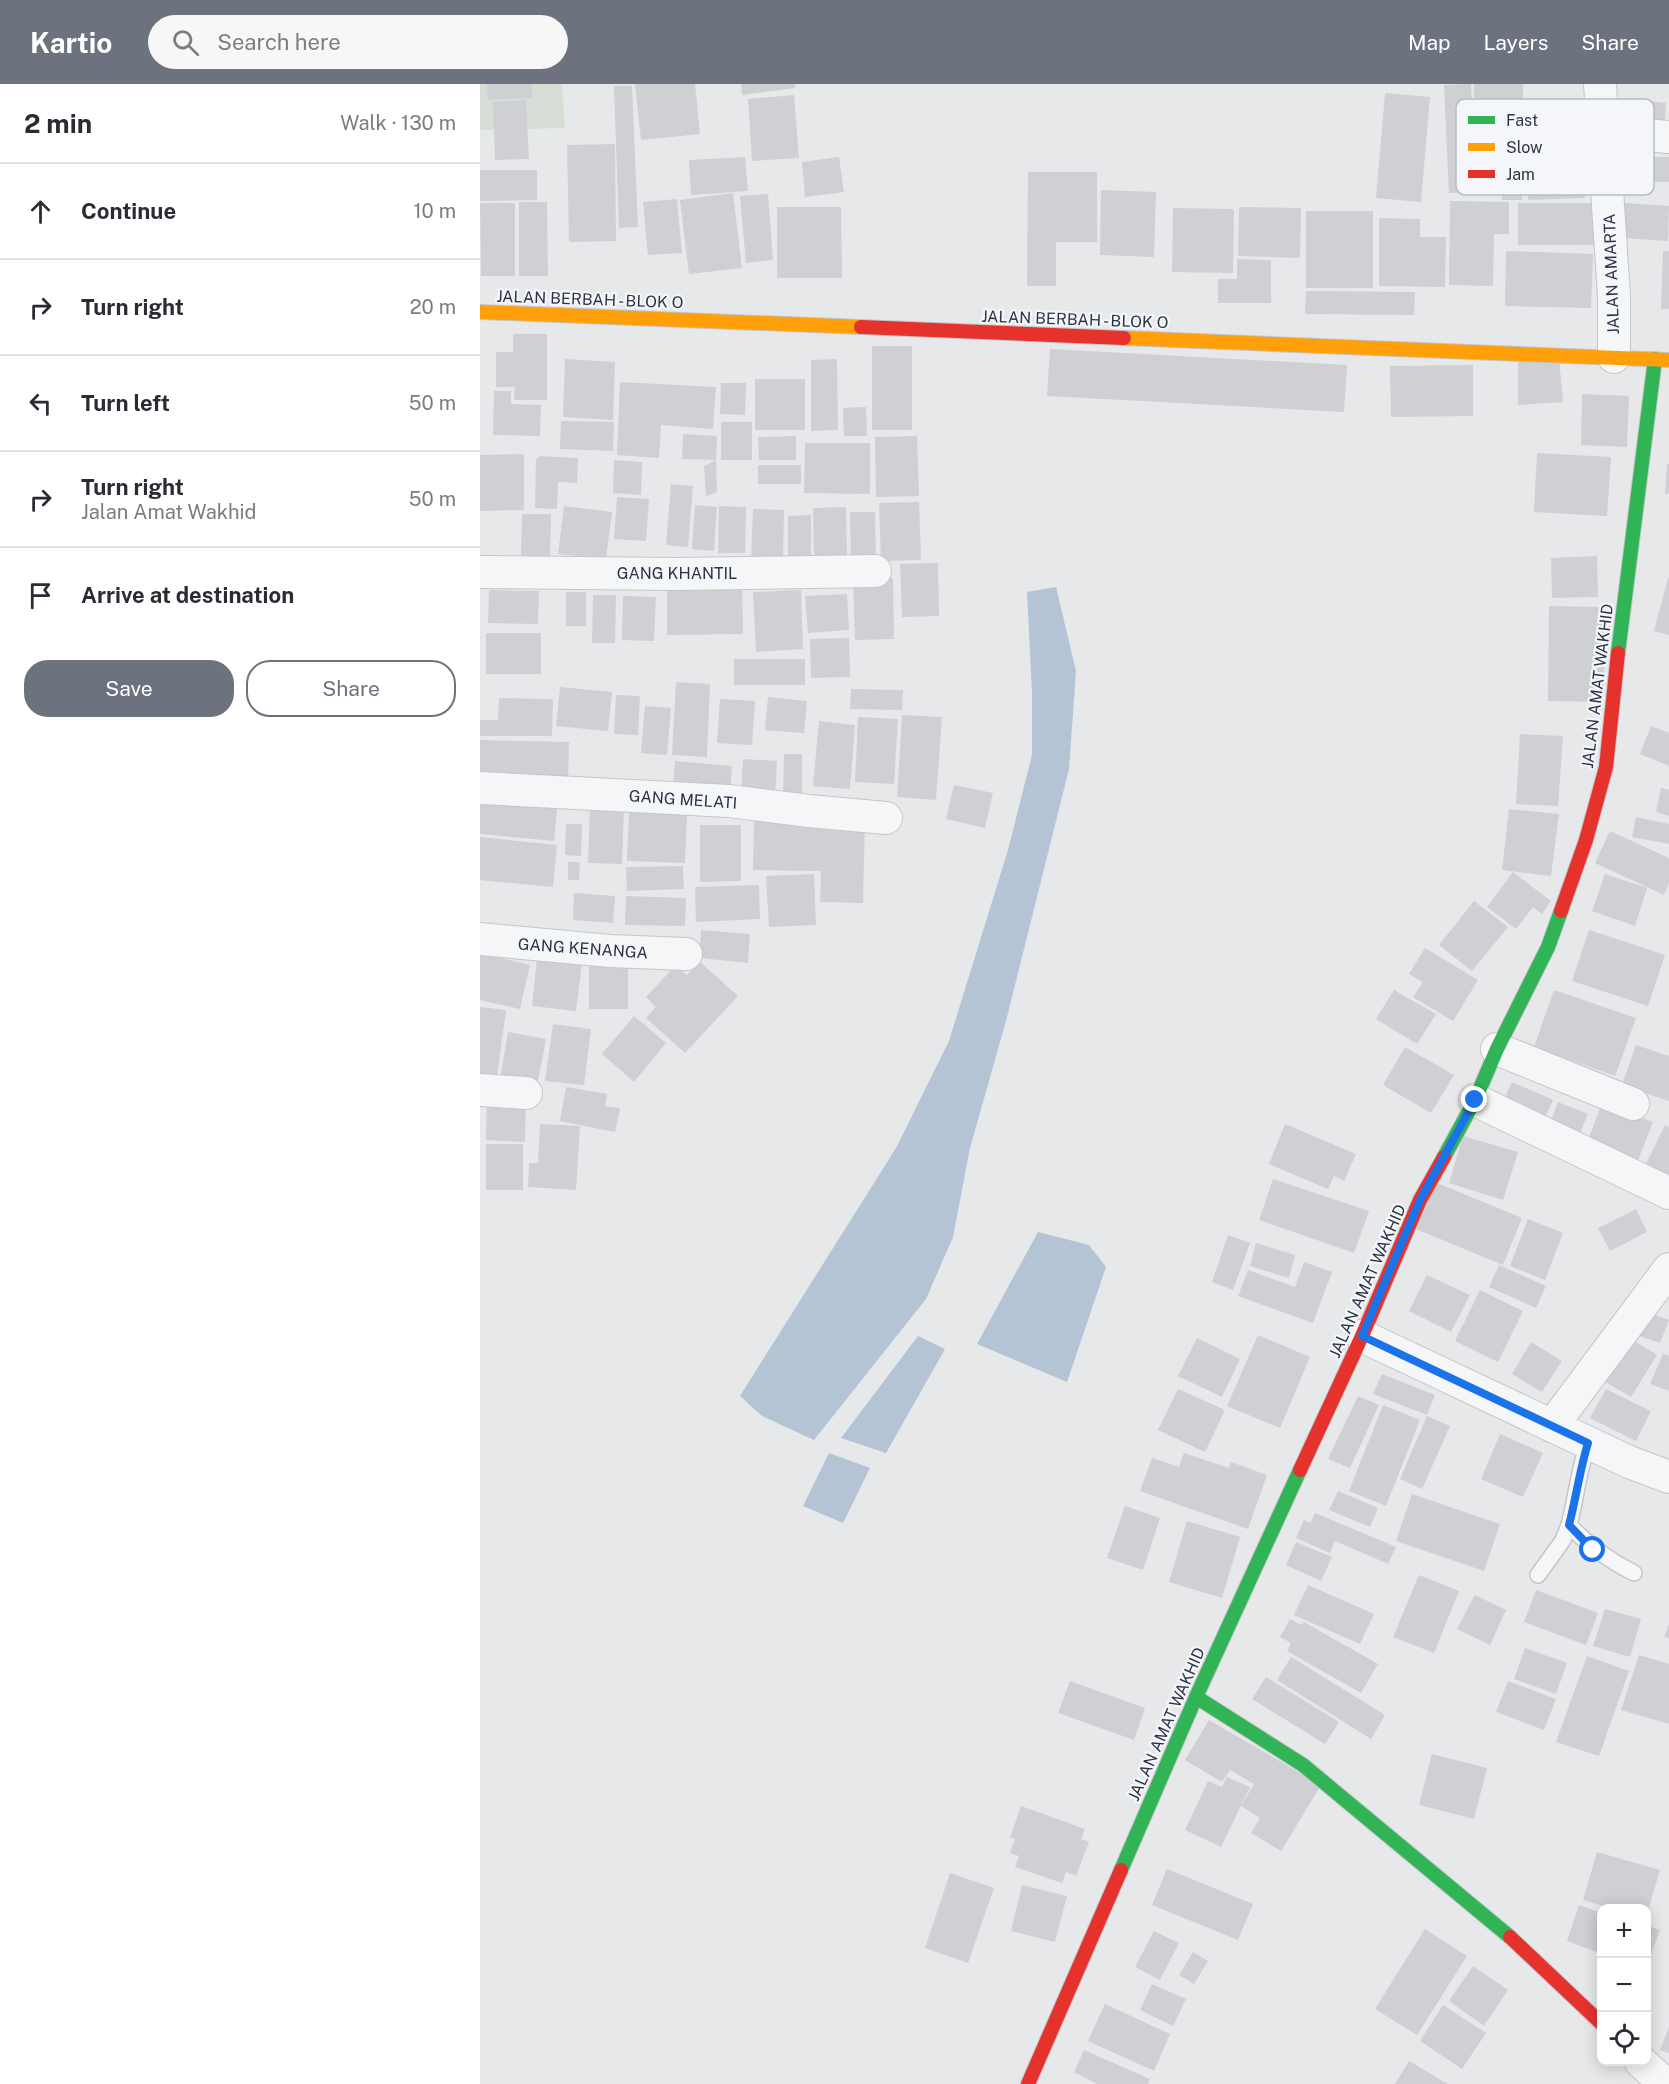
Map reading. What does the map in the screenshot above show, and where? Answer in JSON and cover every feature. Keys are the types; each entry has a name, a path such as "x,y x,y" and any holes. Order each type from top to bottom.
{"street":[{"name":"JALAN AMARTA","path":"1600,84 1602,99"},
{"path":"1654,136 1669,137"},
{"name":"JALAN AMARTA","path":"1608,195 1614,296 1614,357"},
{"name":"JALAN BERBAH - BLOK O","path":"480,312 1669,360"},
{"name":"JALAN AMAT WAKHID","path":"1028,2084 1196,1697 1362,1336 1420,1200 1475,1100 1497,1049 1548,947 1586,840 1606,767 1655,359"},
{"name":"GANG KHANTIL","path":"480,572 677,574 875,571"},
{"name":"GANG MELATI","path":"480,788 729,801 886,818"},
{"name":"GANG KENANGA","path":"480,939 610,951 686,954"},
{"path":"1497,1049 1633,1104"},
{"path":"480,1090 526,1093"},
{"path":"1475,1100 1669,1193"},
{"path":"1552,1426 1669,1269"},
{"path":"1362,1336 1629,1462 1669,1477"},
{"path":"1196,1697 1303,1765 1501,1929 1597,2019"},
{"path":"1646,2066 1665,2084"}],"lane":[{"path":"1538,1575 1563,1540 1569,1525 1588,1443"},
{"path":"1569,1525 1593,1550 1634,1573"}],"shaded area":[{"path":"480,84 562,84 565,128 480,130"}],"water":[{"path":"1056,587 1076,671 1069,769 1006,1021 970,1148 953,1237 926,1299 814,1440 762,1416 740,1396 896,1148 949,1041 1008,850 1032,755 1032,693 1027,592"},
{"path":"1038,1232 1089,1245 1106,1267 1067,1382 977,1344"},
{"path":"918,1336 945,1349 886,1453 841,1438"},
{"path":"829,1453 870,1468 843,1523 803,1506"}],"building":[{"path":"487,84 532,84 532,98 488,100"},
{"path":"635,84 695,84 700,134 641,140"},
{"path":"741,84 795,84 795,88 742,95"},
{"path":"1471,84 1472,99 1456,99 1456,193 1449,193 1444,85"},
{"path":"1474,84 1523,84 1523,99 1474,99"},
{"path":"614,86 632,86 638,227 619,228"},
{"path":"1385,93 1430,97 1421,202 1376,198"},
{"path":"794,95 799,158 752,161 748,99"},
{"path":"526,100 529,159 495,160 493,102"},
{"path":"1654,102 1666,103 1664,128 1654,127"},
{"path":"615,144 616,241 569,242 567,145"},
{"path":"745,157 748,191 691,195 689,160"},
{"path":"839,157 844,192 805,197 802,162"},
{"path":"1654,157 1669,157 1669,182 1654,182"},
{"path":"480,170 537,170 537,200 480,201"},
{"path":"1028,172 1097,172 1097,242 1056,242 1056,286 1027,286"},
{"path":"1101,190 1156,192 1154,257 1100,255"},
{"path":"733,193 742,268 689,274 680,200"},
{"path":"768,194 773,260 746,263 740,196"},
{"path":"1502,195 1522,195 1522,200 1502,200"},
{"path":"1528,195 1585,195 1585,198 1528,200"},
{"path":"677,199 682,253 648,255 643,202"},
{"path":"1450,201 1509,202 1509,234 1494,234 1493,286 1449,285"},
{"path":"519,202 547,202 548,276 519,276"},
{"path":"480,203 515,203 515,276 481,276"},
{"path":"1518,203 1595,203 1595,245 1518,245"},
{"path":"1625,203 1669,206 1668,241 1623,238"},
{"path":"777,207 841,207 842,278 777,278"},
{"path":"1239,207 1301,208 1300,258 1238,256"},
{"path":"1173,208 1234,209 1233,273 1172,272"},
{"path":"1306,211 1373,211 1373,288 1306,288"},
{"path":"1379,218 1420,219 1420,237 1446,237 1445,287 1379,286"},
{"path":"1506,251 1593,254 1591,308 1505,306"},
{"path":"1663,251 1669,251 1669,309 1661,309"},
{"path":"1237,259 1271,260 1271,303 1218,303 1218,279 1237,279"},
{"path":"1306,291 1415,292 1414,315 1305,314"},
{"path":"513,334 547,334 547,400 514,400 515,387 496,387 496,352 513,352"},
{"path":"872,346 912,346 912,430 872,430"},
{"path":"1050,349 1347,365 1344,412 1047,396"},
{"path":"1559,358 1563,402 1518,405 1518,360"},
{"path":"565,359 615,362 613,420 563,417"},
{"path":"837,359 838,430 811,431 811,360"},
{"path":"1473,365 1473,416 1391,417 1390,366"},
{"path":"755,379 805,379 805,430 755,430"},
{"path":"620,382 716,387 713,429 661,425 659,458 617,455"},
{"path":"721,383 746,383 745,415 720,414"},
{"path":"494,391 511,391 511,404 541,405 540,436 493,435"},
{"path":"1582,394 1629,396 1627,447 1581,445"},
{"path":"866,407 867,436 844,436 843,408"},
{"path":"561,421 614,422 613,451 560,449"},
{"path":"721,422 752,422 752,460 721,460"},
{"path":"683,434 717,436 716,460 682,459"},
{"path":"796,436 796,460 759,460 758,437"},
{"path":"917,436 919,496 876,497 875,437"},
{"path":"805,443 870,443 870,494 804,493"},
{"path":"1537,453 1611,457 1607,516 1534,512"},
{"path":"524,454 524,510 480,511 480,455"},
{"path":"539,456 578,458 577,483 558,482 557,509 535,508 536,458"},
{"path":"614,460 642,462 641,495 613,493"},
{"path":"716,460 717,492 706,496 704,466"},
{"path":"1667,464 1669,464 1669,494 1665,494"},
{"path":"758,465 801,465 801,484 758,484"},
{"path":"671,484 693,486 688,547 666,545"},
{"path":"617,497 649,499 646,541 614,539"},
{"path":"919,502 921,560 881,561 879,503"},
{"path":"695,505 717,507 714,551 692,549"},
{"path":"564,506 612,512 606,559 558,554"},
{"path":"719,506 746,507 745,553 718,553"},
{"path":"846,507 847,561 814,562 813,508"},
{"path":"753,509 784,510 783,561 751,560"},
{"path":"850,512 875,512 876,562 851,562"},
{"path":"522,514 551,514 550,557 521,557"},
{"path":"811,515 811,564 788,564 788,516"},
{"path":"1597,556 1598,597 1552,598 1551,558"},
{"path":"938,563 939,616 902,617 900,564"},
{"path":"742,577 743,634 667,635 667,578"},
{"path":"853,578 893,578 894,639 855,640"},
{"path":"1669,578 1669,635 1654,631"},
{"path":"489,590 539,591 538,624 488,623"},
{"path":"801,590 803,649 756,652 753,592"},
{"path":"566,592 586,592 586,626 566,626"},
{"path":"847,594 849,630 808,633 805,596"},
{"path":"593,595 616,595 615,643 592,643"},
{"path":"623,596 656,597 654,641 622,640"},
{"path":"1549,606 1605,607 1603,702 1548,701"},
{"path":"486,633 541,633 541,674 486,674"},
{"path":"849,638 850,677 811,678 810,639"},
{"path":"734,659 805,659 805,685 734,685"},
{"path":"676,682 710,684 707,757 672,755"},
{"path":"560,687 612,692 608,731 556,726"},
{"path":"851,689 903,690 902,710 850,709"},
{"path":"616,695 640,696 638,735 614,734"},
{"path":"768,697 807,701 804,733 765,730"},
{"path":"499,698 553,699 552,736 480,736 480,720 498,720"},
{"path":"720,699 755,701 752,745 717,743"},
{"path":"645,706 671,708 667,755 641,753"},
{"path":"902,715 942,717 936,800 897,797"},
{"path":"858,717 898,719 894,784 855,782"},
{"path":"819,721 855,725 850,789 813,786"},
{"path":"1651,726 1669,733 1669,766 1640,754"},
{"path":"1520,734 1563,736 1558,806 1516,804"},
{"path":"480,740 569,742 568,782 480,780"},
{"path":"784,754 802,754 802,806 783,805"},
{"path":"743,759 777,761 775,796 741,794"},
{"path":"675,761 732,766 730,793 673,789"},
{"path":"954,785 993,793 985,828 946,819"},
{"path":"1661,788 1669,790 1669,816 1656,812"},
{"path":"480,793 558,801 554,841 480,834"},
{"path":"590,807 624,809 622,864 588,863"},
{"path":"1509,809 1559,814 1551,876 1502,870"},
{"path":"629,812 687,814 685,863 627,861"},
{"path":"754,815 865,817 863,903 820,902 821,871 753,870"},
{"path":"1636,817 1669,824 1669,844 1632,837"},
{"path":"566,824 582,824 581,856 565,855"},
{"path":"700,825 741,825 741,881 700,882"},
{"path":"1610,831 1669,858 1669,883 1664,895 1595,863"},
{"path":"480,837 557,845 553,887 480,880"},
{"path":"568,862 580,862 579,880 568,880"},
{"path":"683,866 684,889 627,891 626,867"},
{"path":"1513,872 1551,901 1542,914 1533,907 1516,929 1487,907"},
{"path":"814,874 816,925 769,927 766,876"},
{"path":"1605,874 1647,888 1635,926 1592,911"},
{"path":"759,885 760,919 696,922 695,887"},
{"path":"574,893 615,896 613,923 573,920"},
{"path":"626,896 686,898 685,926 625,925"},
{"path":"1474,901 1508,927 1472,971 1439,945"},
{"path":"701,930 750,934 748,963 699,958"},
{"path":"1589,930 1665,955 1648,1006 1572,981"},
{"path":"1425,948 1478,980 1453,1021 1413,997 1423,982 1409,974"},
{"path":"480,953 530,965 520,1009 480,1000"},
{"path":"537,958 582,963 576,1011 532,1006"},
{"path":"589,959 628,959 628,1009 589,1009"},
{"path":"700,962 738,996 685,1053 646,1018 656,1007 646,997 676,965 687,975"},
{"path":"1394,990 1436,1014 1417,1044 1376,1019"},
{"path":"1554,990 1636,1018 1615,1076 1534,1047"},
{"path":"480,1007 506,1010 497,1077 480,1075"},
{"path":"634,1016 666,1043 634,1082 602,1054"},
{"path":"553,1024 591,1029 584,1085 545,1081"},
{"path":"508,1032 546,1039 537,1086 500,1079"},
{"path":"1636,1045 1669,1056 1669,1101 1622,1085"},
{"path":"1405,1047 1454,1075 1431,1113 1383,1085"},
{"path":"1512,1082 1553,1100 1540,1129 1499,1111"},
{"path":"566,1087 607,1094 605,1106 620,1108 615,1132 560,1121"},
{"path":"487,1094 526,1095 525,1142 486,1140"},
{"path":"1558,1102 1588,1114 1576,1142 1547,1130"},
{"path":"1602,1103 1653,1122 1634,1170 1584,1151"},
{"path":"540,1124 580,1126 576,1190 528,1187 529,1163 538,1163"},
{"path":"1285,1124 1356,1154 1344,1181 1334,1176 1328,1189 1269,1164"},
{"path":"1665,1125 1669,1127 1669,1178 1645,1166"},
{"path":"1463,1136 1518,1152 1503,1200 1449,1183"},
{"path":"486,1144 523,1144 523,1190 486,1190"},
{"path":"1273,1179 1369,1211 1354,1253 1259,1220"},
{"path":"1435,1182 1522,1218 1503,1265 1416,1229"},
{"path":"1636,1209 1647,1232 1610,1251 1598,1228"},
{"path":"1528,1219 1563,1233 1545,1280 1510,1266"},
{"path":"1228,1235 1250,1243 1233,1290 1212,1282"},
{"path":"1256,1243 1295,1255 1289,1278 1250,1266"},
{"path":"1304,1262 1332,1272 1313,1323 1238,1296 1248,1270 1295,1287"},
{"path":"1499,1265 1546,1286 1536,1308 1489,1287"},
{"path":"1427,1275 1470,1295 1451,1332 1409,1311"},
{"path":"1480,1290 1523,1311 1498,1362 1455,1341"},
{"path":"1644,1311 1669,1320 1660,1343 1636,1335"},
{"path":"1258,1335 1310,1357 1280,1428 1227,1406"},
{"path":"1628,1337 1657,1355 1631,1397 1602,1380"},
{"path":"1197,1338 1240,1359 1222,1397 1178,1376"},
{"path":"1531,1342 1562,1361 1542,1392 1512,1374"},
{"path":"1663,1354 1669,1356 1669,1391 1650,1384"},
{"path":"1382,1374 1435,1395 1427,1415 1373,1394"},
{"path":"1178,1389 1225,1410 1205,1452 1158,1430"},
{"path":"1606,1389 1651,1411 1636,1441 1590,1418"},
{"path":"1358,1396 1379,1405 1350,1468 1328,1459"},
{"path":"1383,1405 1420,1420 1386,1506 1349,1491"},
{"path":"1427,1416 1450,1426 1422,1489 1400,1479"},
{"path":"1500,1434 1543,1453 1523,1497 1481,1479"},
{"path":"1184,1453 1229,1468 1231,1462 1267,1475 1248,1529 1140,1491 1152,1458 1179,1467"},
{"path":"1338,1491 1378,1508 1370,1527 1329,1510"},
{"path":"1412,1494 1500,1524 1484,1571 1396,1541"},
{"path":"1125,1506 1160,1518 1143,1570 1107,1558"},
{"path":"1315,1513 1396,1547 1388,1564 1335,1541 1330,1553 1296,1538 1304,1520 1310,1523"},
{"path":"1187,1521 1240,1537 1222,1598 1169,1582"},
{"path":"1296,1542 1332,1557 1321,1581 1286,1565"},
{"path":"1419,1575 1459,1591 1434,1653 1393,1637"},
{"path":"1308,1585 1374,1614 1360,1644 1294,1615"},
{"path":"1536,1590 1598,1613 1586,1645 1524,1622"},
{"path":"1475,1595 1506,1610 1490,1645 1457,1629"},
{"path":"1605,1609 1641,1619 1630,1657 1593,1646"},
{"path":"1290,1619 1301,1625 1304,1622 1378,1664 1361,1693 1287,1651 1291,1643 1280,1637"},
{"path":"1669,1624 1669,1638 1664,1637"},
{"path":"1525,1648 1567,1663 1556,1694 1514,1679"},
{"path":"1639,1655 1669,1664 1669,1724 1621,1710"},
{"path":"1587,1656 1629,1671 1599,1756 1556,1742"},
{"path":"1291,1657 1385,1715 1371,1739 1277,1680"},
{"path":"1266,1677 1339,1722 1325,1744 1252,1699"},
{"path":"1070,1681 1145,1708 1134,1740 1058,1713"},
{"path":"1508,1681 1556,1699 1544,1730 1496,1712"},
{"path":"1209,1720 1321,1785 1281,1851 1251,1833 1260,1818 1241,1806 1254,1784 1230,1770 1222,1782 1185,1760"},
{"path":"1432,1754 1487,1768 1474,1819 1419,1805"},
{"path":"1227,1777 1250,1787 1221,1847 1185,1830 1208,1781 1222,1787"},
{"path":"1021,1806 1085,1829 1081,1839 1089,1842 1076,1876 1066,1872 1062,1883 1015,1867 1019,1856 1010,1853 1015,1839 1010,1838"},
{"path":"1597,1852 1660,1870 1650,1904 1597,1904 1583,1900"},
{"path":"1167,1869 1253,1904 1238,1940 1152,1905"},
{"path":"950,1873 994,1888 968,1963 925,1948"},
{"path":"1022,1885 1067,1896 1055,1942 1011,1931"},
{"path":"1579,1905 1597,1911 1597,1952 1567,1941"},
{"path":"1651,1927 1660,1930 1651,1955"},
{"path":"1425,1929 1467,1956 1417,2035 1375,2009"},
{"path":"1154,1931 1179,1943 1160,1980 1135,1967"},
{"path":"1193,1952 1208,1961 1194,1984 1179,1975"},
{"path":"1473,1966 1508,1990 1484,2026 1449,2001"},
{"path":"1152,1984 1186,1999 1173,2026 1140,2010"},
{"path":"1105,2004 1170,2034 1154,2071 1088,2041"},
{"path":"1443,2005 1486,2033 1462,2069 1420,2041"},
{"path":"1669,2027 1669,2053 1660,2050"},
{"path":"1084,2050 1150,2079 1148,2084 1097,2084 1074,2072"},
{"path":"1409,2061 1448,2084 1395,2084"}],"traffic: fast":[{"path":"1618,653 1655,359"},
{"path":"1444,1157 1475,1100 1497,1049 1548,947 1561,911"},
{"path":"1121,1870 1196,1697 1300,1470"},
{"path":"1196,1697 1303,1765 1510,1937"}],"traffic: slow":[{"path":"480,312 861,327"},
{"path":"1124,338 1669,360"}],"traffic: jam":[{"path":"861,327 1124,338"},
{"path":"1561,911 1586,840 1606,767 1618,653"},
{"path":"1300,1470 1362,1336 1420,1200 1444,1157"},
{"path":"1028,2084 1121,1870"},
{"path":"1510,1937 1597,2019"}],"route":[{"path":"1475,1100 1420,1200 1362,1336 1588,1443 1569,1525 1593,1550"}]}
